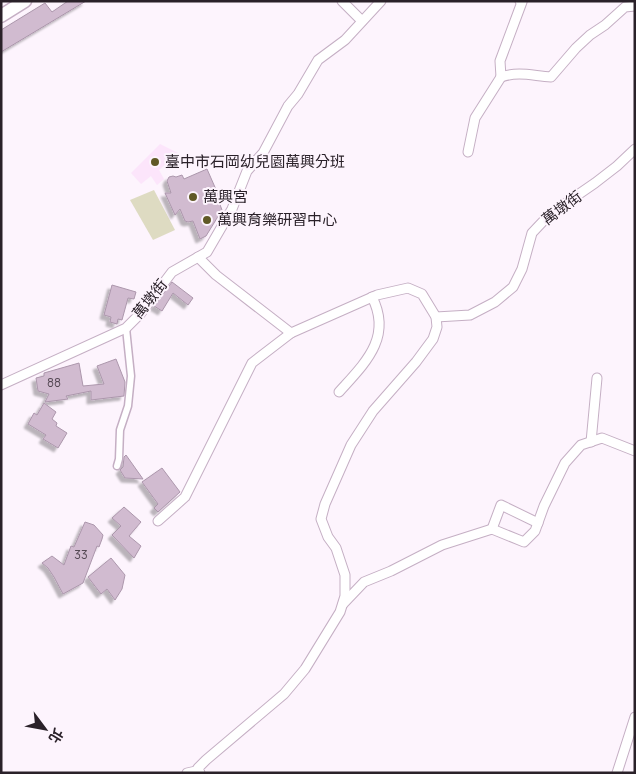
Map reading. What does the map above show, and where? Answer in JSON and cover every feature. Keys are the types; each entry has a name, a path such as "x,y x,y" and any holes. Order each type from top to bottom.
{"main road":[{"path":"1,16 25,1"}],"street":[{"path":"342,1 362,21"},
{"name":"萬墩街","path":"1,385 126,328 141,313 172,272 207,252 232,209 247,171 263,153 288,106 298,94 318,60 345,40 382,1"},
{"path":"501,77 500,61 519,13 522,2 520,1"},
{"path":"468,152 474,118 501,77 512,73 525,73 551,77 590,34 605,25 625,7 635,6"},
{"name":"萬墩街","path":"436,317 470,315 495,302 513,287 522,269 532,233 550,214 595,183 635,149"},
{"path":"198,257 216,276 290,333"},
{"path":"158,521 185,498 252,363 290,333 372,297 408,288 422,294 436,317 437,327 433,340 368,420 351,444 325,504 321,519 328,537 336,548 345,575 345,596 340,612 300,675 284,694 194,772"},
{"path":"339,392 372,354 379,325 377,307 372,297"},
{"path":"117,466 120,430 128,406 131,376 126,328"},
{"path":"591,442 597,378"},
{"path":"343,604 364,582 442,546 492,530 524,542 535,531 544,506 564,463 581,445 602,438 635,451"},
{"path":"492,530 502,505 538,523"},
{"path":"617,773 635,717"}],"shaded area":[{"name":"臺中市石岡幼兒園萬興分班","path":"160,144 178,153 159,170 164,179 157,185 151,176 141,184 131,173"},
{"path":"154,190 175,230 153,240 130,200"}],"building":[{"path":"68,1 86,1 1,52 1,30 45,3 52,12"},
{"name":"萬興宮","path":"207,169 221,201 219,202 222,210 206,236 200,239 193,221 185,221 180,209 175,215 165,193 171,193 167,181 169,177 182,175 184,179"},
{"path":"172,282 193,298 188,305 173,293 162,311 154,306"},
{"path":"112,285 136,292 134,299 128,298 122,320 118,319 117,324 110,322 111,317 104,315"},
{"path":"116,359 125,382 124,396 91,400 91,391 66,396 68,399 45,402 49,394 38,391 36,378 44,376 44,373 79,363 83,386 104,384 97,366"},
{"path":"44,403 56,412 52,419 57,423 56,426 67,433 58,448 43,439 46,435 28,424 34,413 37,415"},
{"path":"126,455 143,479 125,478 120,470 123,467"},
{"path":"162,468 180,492 158,512 154,508 158,504 142,482"},
{"path":"124,507 141,522 129,536 141,546 134,558 112,535 121,526 112,518"},
{"path":"85,522 94,525 103,535 102,539 99,547 97,546 83,583 63,594 48,568 42,563 52,556 64,565 71,546 74,547"},
{"path":"111,558 125,575 122,589 115,600 107,589 101,594 88,577"}],"place":[{"name":"臺中市石岡幼兒園萬興分班","path":"155,162"},
{"name":"萬興宮","path":"193,197"},
{"name":"萬興育樂研習中心","path":"207,220"}]}
